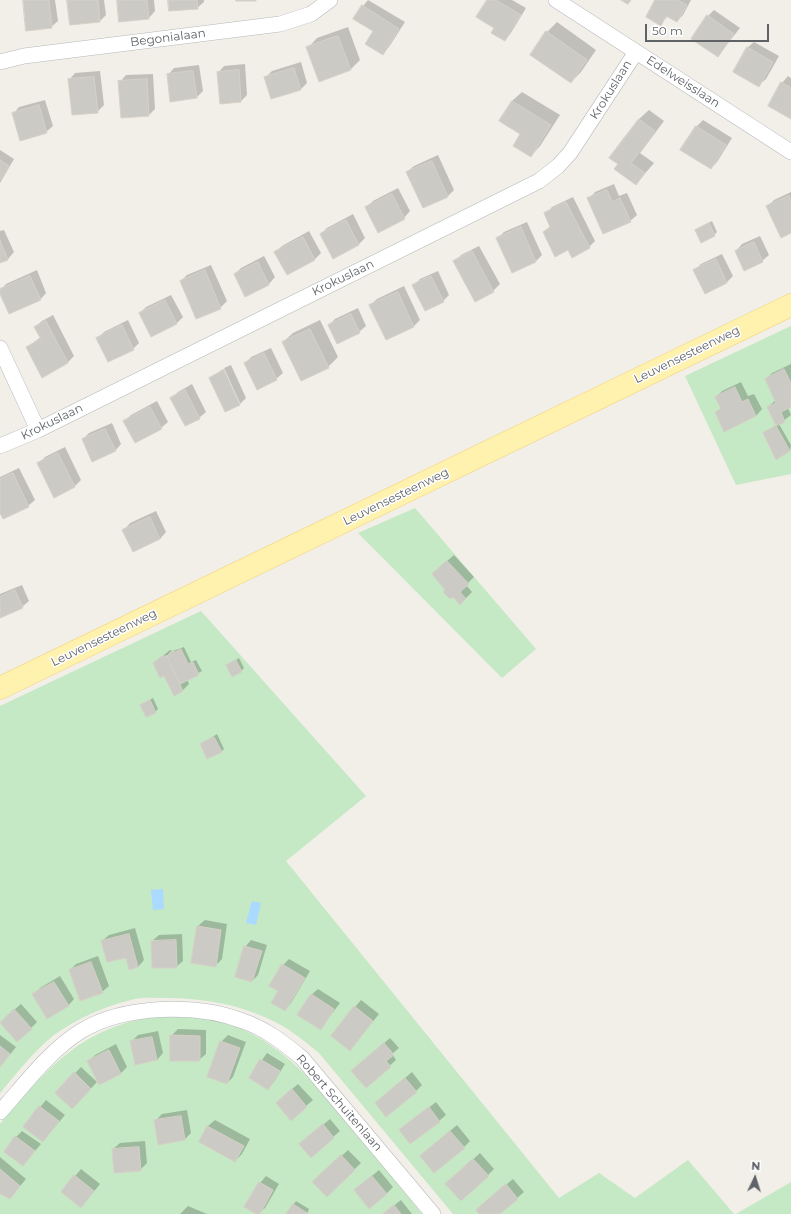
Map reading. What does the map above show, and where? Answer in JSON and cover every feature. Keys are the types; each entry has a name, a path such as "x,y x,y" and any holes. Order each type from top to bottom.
{"main road":[{"name":"Leuvensesteenweg","path":"0,688 791,305"}],"street":[{"name":"Begonialaan","path":"0,62 24,56 280,24 311,14 330,0"},
{"name":"Edelweisslaan","path":"556,0 791,152"},
{"name":"Krokuslaan","path":"0,446 38,430 539,181 553,170 570,153 636,52"},
{"path":"0,348 38,430"},
{"name":"Robert Schuitenlaan","path":"0,1112 51,1055 81,1031 96,1024 135,1012 156,1010 191,1010 225,1015 244,1020 264,1030 285,1043 302,1058 433,1214"}],"green space":[{"path":"791,326 791,474 736,485 685,376"},
{"path":"415,508 536,649 502,678 358,533"},
{"path":"201,611 366,796 286,861 559,1198 599,1173 635,1198 688,1160 734,1214 453,1214 319,1053 278,1023 245,1009 204,1000 176,998 135,999 101,1009 81,1018 47,1041 19,1070 0,1093 0,706"},
{"path":"166,1016 202,1018 223,1022 244,1030 263,1040 281,1053 297,1066 312,1082 422,1214 0,1214 0,1124 35,1084 71,1051 91,1038 113,1027 138,1020"},
{"path":"791,1182 791,1214 736,1214"}],"water":[{"path":"163,889 164,909 153,910 151,890"},
{"path":"252,901 261,903 256,925 246,923"}],"building":[{"path":"23,0 49,0 52,28 26,31"},
{"path":"67,0 98,0 100,22 70,25"},
{"path":"117,0 147,0 149,19 119,22"},
{"path":"168,0 197,0 198,9 169,11"},
{"path":"256,0 256,1 236,1"},
{"path":"487,0 496,0 521,15 505,41 491,33 494,28 476,17"},
{"path":"621,0 631,0 628,4"},
{"path":"655,0 678,0 687,5 677,22 666,16 661,26 646,17"},
{"path":"362,5 399,29 383,55 365,44 373,31 353,19"},
{"path":"707,15 734,34 718,57 691,39"},
{"path":"546,31 587,60 571,83 530,55"},
{"path":"338,36 351,70 319,82 306,47"},
{"path":"747,47 773,62 759,87 733,72"},
{"path":"294,68 301,90 271,99 264,77"},
{"path":"239,70 241,102 220,104 217,72"},
{"path":"193,71 197,98 170,102 167,74"},
{"path":"94,77 98,113 72,115 68,79"},
{"path":"147,79 149,116 121,118 118,81"},
{"path":"781,82 791,88 791,119 768,106"},
{"path":"512,101 551,125 531,157 513,146 520,134 499,121"},
{"path":"39,105 47,133 20,141 12,113"},
{"path":"639,119 655,131 631,163 645,173 636,185 614,169 618,164 609,158"},
{"path":"696,126 726,145 711,169 680,150"},
{"path":"0,160 9,166 0,180"},
{"path":"432,161 448,197 423,208 406,172"},
{"path":"607,190 612,202 620,198 631,222 603,234 587,198"},
{"path":"392,194 405,219 378,233 365,207"},
{"path":"789,196 791,201 791,233 781,238 766,206"},
{"path":"566,202 590,248 572,258 568,250 555,257 543,232 550,227 544,213"},
{"path":"346,220 359,245 333,259 320,234"},
{"path":"709,223 715,236 701,243 695,230"},
{"path":"521,227 536,262 512,273 496,238"},
{"path":"303,237 315,260 287,275 274,252"},
{"path":"0,240 8,260 0,263"},
{"path":"754,242 763,262 744,271 735,251"},
{"path":"472,251 494,292 475,302 453,261"},
{"path":"716,259 727,283 705,294 693,270"},
{"path":"258,262 269,285 245,297 234,274"},
{"path":"205,270 221,309 196,319 180,281"},
{"path":"30,276 41,300 9,314 0,294 0,289"},
{"path":"431,276 444,302 425,311 412,285"},
{"path":"398,292 414,327 386,340 369,305"},
{"path":"165,300 177,324 151,337 139,313"},
{"path":"351,314 360,333 337,344 328,325"},
{"path":"46,321 68,363 42,378 26,347 41,339 34,327"},
{"path":"122,325 134,350 108,362 96,338"},
{"path":"310,329 329,368 301,381 282,342"},
{"path":"264,353 277,380 257,390 244,363"},
{"path":"784,369 791,383 791,407 781,412 785,422 776,426 767,407 776,403 765,379"},
{"path":"224,370 240,405 225,412 209,378"},
{"path":"735,387 742,402 748,399 756,416 724,432 715,412 721,409 715,397"},
{"path":"185,390 200,419 185,426 170,398"},
{"path":"150,407 162,429 135,443 123,421"},
{"path":"776,426 790,451 776,460 763,433"},
{"path":"105,429 116,451 92,462 82,439"},
{"path":"58,453 75,487 54,498 37,463"},
{"path":"13,473 29,507 3,519 0,513 0,479"},
{"path":"150,517 160,539 133,552 122,530"},
{"path":"447,561 469,584 460,592 466,599 460,605 453,597 450,599 443,592 445,590 432,574"},
{"path":"15,590 23,608 0,618 0,597"},
{"path":"181,649 188,664 193,662 199,675 180,684 167,656 172,651 175,652"},
{"path":"163,656 167,656 183,691 174,696 164,676 160,678 153,663"},
{"path":"236,660 242,672 232,677 226,665"},
{"path":"150,700 156,713 146,717 140,705"},
{"path":"214,737 222,752 207,759 200,744"},
{"path":"197,926 221,930 216,967 191,963"},
{"path":"129,934 138,967 129,970 126,958 107,962 101,941"},
{"path":"176,940 177,968 152,968 151,941"},
{"path":"244,946 262,951 252,982 235,977"},
{"path":"91,962 103,993 80,1001 69,970"},
{"path":"282,964 305,978 285,1011 271,1003 278,991 269,986"},
{"path":"54,982 69,1006 47,1019 32,994"},
{"path":"311,994 334,1009 321,1030 297,1015"},
{"path":"354,1006 373,1021 350,1051 331,1036"},
{"path":"14,1009 32,1029 17,1042 0,1023"},
{"path":"170,1035 200,1036 200,1061 170,1061"},
{"path":"152,1037 157,1060 135,1065 130,1041"},
{"path":"220,1041 240,1048 227,1084 207,1077"},
{"path":"384,1043 394,1055 386,1061 391,1067 366,1088 351,1071"},
{"path":"0,1046 10,1054 0,1067"},
{"path":"109,1050 121,1074 99,1085 87,1061"},
{"path":"260,1059 280,1071 268,1090 249,1078"},
{"path":"74,1072 91,1089 72,1109 55,1093"},
{"path":"405,1078 417,1092 386,1117 375,1103"},
{"path":"292,1089 307,1107 291,1121 276,1103"},
{"path":"39,1106 59,1121 43,1142 23,1127"},
{"path":"429,1107 440,1122 410,1144 399,1130"},
{"path":"181,1116 185,1140 158,1145 154,1120"},
{"path":"323,1124 334,1138 311,1158 299,1144"},
{"path":"207,1126 244,1146 235,1162 199,1142"},
{"path":"450,1131 465,1148 434,1173 420,1156"},
{"path":"15,1136 35,1151 23,1166 4,1152"},
{"path":"139,1147 141,1171 114,1173 112,1149"},
{"path":"341,1155 355,1170 327,1197 312,1182"},
{"path":"473,1159 489,1176 461,1201 445,1184"},
{"path":"0,1169 20,1186 10,1199 0,1194"},
{"path":"74,1175 94,1191 81,1208 61,1192"},
{"path":"372,1176 387,1194 369,1209 354,1190"},
{"path":"259,1182 273,1190 260,1214 256,1214 244,1207"},
{"path":"506,1184 518,1199 500,1214 479,1214 476,1210"},
{"path":"293,1204 307,1213 286,1214"},
{"path":"394,1205 401,1214 383,1214"}]}
